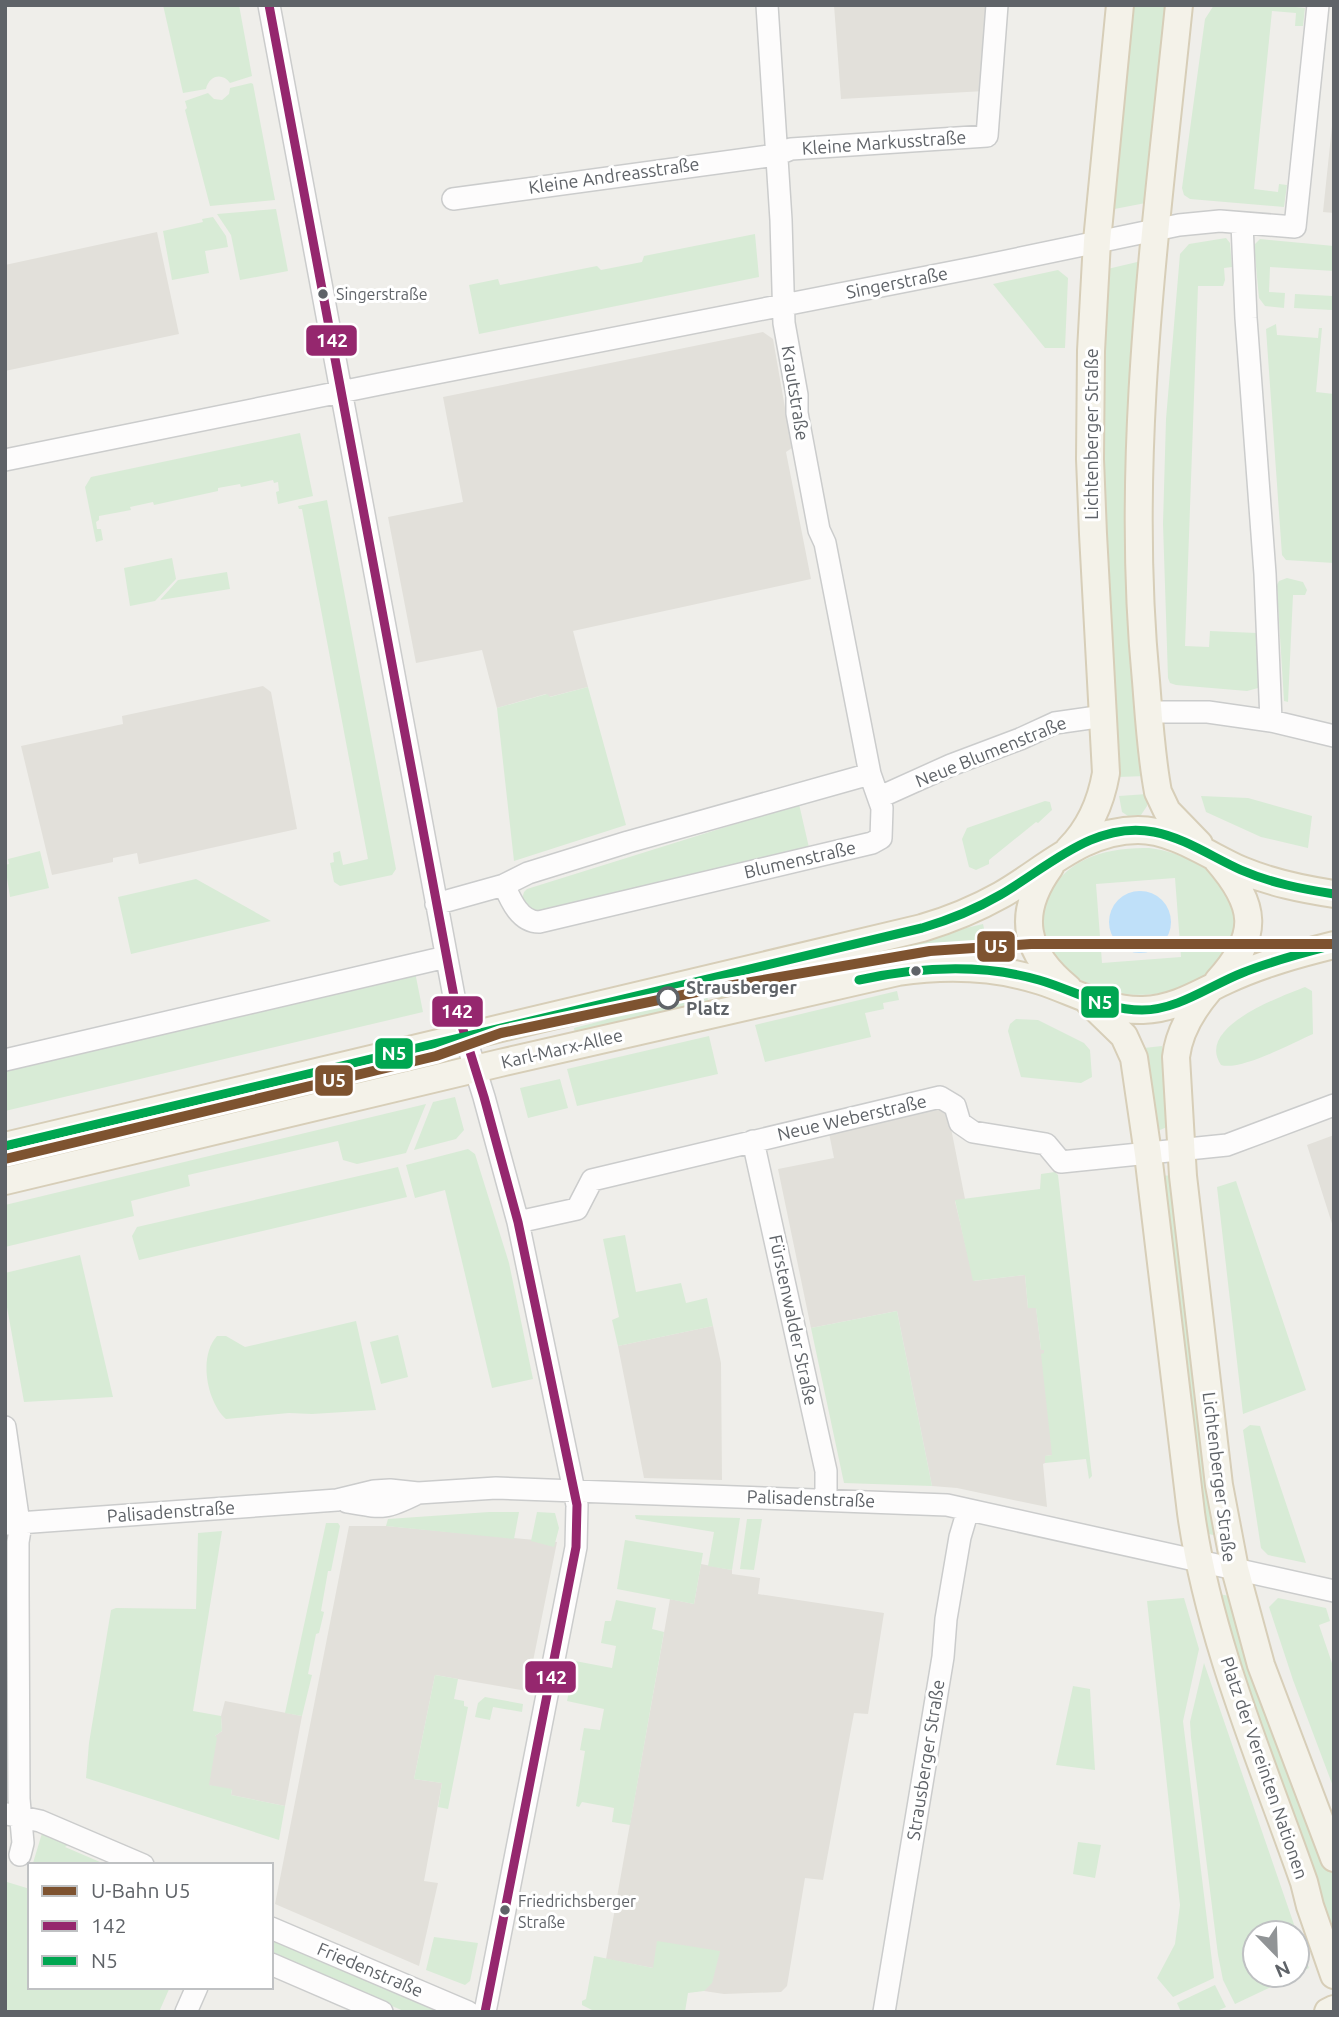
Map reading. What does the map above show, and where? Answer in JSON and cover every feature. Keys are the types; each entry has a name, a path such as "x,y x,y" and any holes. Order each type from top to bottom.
{"main road":[{"name":"Lichtenberger Straße","path":"1064,853 1080,838 1101,797 1107,773 1090,451 1091,351 1097,241 1120,5"},
{"path":"1179,5 1145,344 1138,471 1138,569 1155,774 1162,800 1172,817 1235,881 1249,922 1241,951 1211,988"},
{"path":"1330,893 1274,883 1171,837 1139,830 1095,838 1064,853 1035,887 1028,913 1028,929 1031,941 1045,967 1080,996 1104,1005 1144,1010 1180,1003 1275,961 1334,945"},
{"name":"Karl-Marx-Allee","path":"5,1146 896,935 960,915 1001,895 1064,853"},
{"name":"Karl-Marx-Allee","path":"5,1181 898,972 957,967 999,971 1039,980 1080,996"},
{"name":"Lichtenberger Straße","path":"1211,988 1190,1016 1178,1045 1176,1058 1181,1150 1216,1461 1235,1569"},
{"name":"Lichtenberger Straße","path":"1080,996 1124,1036 1134,1058 1199,1561"},
{"name":"Platz der Vereinten Nationen","path":"1199,1561 1228,1667 1334,1975"},
{"name":"Platz der Vereinten Nationen","path":"1235,1569 1261,1665 1334,1858"},
{"path":"1328,2012 1334,2009"}],"street":[{"path":"269,5 446,957 464,1037 518,1222 578,1514 576,1547 485,2012"},
{"name":"Krautstraße","path":"767,5 784,323 797,395 797,413 870,774"},
{"name":"Kleine Markusstraße","path":"776,155 791,149 987,136 997,5"},
{"name":"Singerstraße","path":"5,460 1156,229 1210,222 1295,227 1318,5"},
{"name":"Kleine Andreasstraße","path":"453,199 776,155"},
{"path":"1242,223 1245,304 1265,574 1271,721"},
{"path":"1149,712 1208,712 1271,721 1334,736"},
{"name":"Neue Blumenstraße","path":"880,797 1055,723 1104,716"},
{"path":"436,904 504,885 528,873 624,844 870,774"},
{"name":"Blumenstraße","path":"504,885 524,918 530,922 539,922 872,844 881,838 883,808 870,774"},
{"path":"5,1060 446,957"},
{"name":"Neue Weberstraße","path":"518,1222 577,1209 592,1180 940,1097 954,1106 960,1123 973,1132 1046,1144 1060,1162 1227,1145 1334,1105"},
{"name":"Fürstenwalder Straße","path":"753,1141 826,1471 826,1500"},
{"path":"5,1427 18,1594 13,1816 23,1843 18,1857"},
{"name":"Palisadenstraße","path":"13,1524 337,1500 390,1490 418,1493 496,1488 943,1504 1199,1561"},
{"name":"Strausberger Straße","path":"884,2012 946,1644 946,1619 960,1538 968,1510"},
{"name":"Lichtenberger Straße","path":"1199,1561 1235,1569"},
{"path":"1235,1569 1334,1591"},
{"path":"13,1816 40,1821 137,1863"},
{"name":"Friedenstraße","path":"273,1929 468,2012"},
{"name":"Friedenstraße","path":"273,1965 382,2012"},
{"path":"186,2012 196,1989"}],"shaded area":[{"path":"834,5 992,5 985,91 841,99"},
{"path":"1334,107 1334,213 1323,212"},
{"path":"157,232 179,334 5,371 5,265"},
{"path":"763,332 773,339 792,448 786,452 811,579 573,631 588,687 549,697 546,694 497,708 482,650 416,663 388,517 463,502 443,397"},
{"path":"263,686 271,692 297,829 139,864 137,853 113,858 113,862 52,875 21,746 123,724 122,716"},
{"path":"932,1105 947,1112 949,1118 965,1199 955,1201 974,1281 1025,1275 1028,1308 1036,1307 1041,1350 1044,1350 1042,1355 1053,1455 1045,1456 1043,1464 1047,1507 957,1488 932,1486 897,1311 811,1328 778,1169 834,1158 829,1133"},
{"path":"1334,1135 1334,1230 1307,1145"},
{"path":"713,1326 721,1363 722,1480 644,1478 618,1346"},
{"path":"349,1526 386,1526 557,1542 527,1691 435,1675 414,1779 442,1783 424,1881 438,1883 419,1966 275,1904"},
{"path":"701,1564 732,1570 732,1574 760,1578 758,1594 884,1613 868,1714 854,1713 823,1880 805,1878 787,1986 781,1992 724,1994 651,1983 653,1968 606,1959 670,1599 694,1604"},
{"path":"225,1701 302,1716 285,1806 231,1795 232,1790 207,1785 215,1736 222,1731 221,1716"}],"green space":[{"path":"163,5 239,5 252,76 230,83 223,77 216,77 206,89 183,93"},
{"path":"1126,5 1176,5 1156,201 1104,211"},
{"path":"1214,5 1305,8 1303,26 1295,26 1296,13 1272,11 1254,189 1278,192 1279,184 1287,185 1284,207 1190,199 1184,195 1182,188 1205,19"},
{"path":"251,83 275,200 210,206 185,101 208,93 214,99 222,100 229,94 230,88"},
{"path":"276,209 288,271 240,280 231,235 217,214"},
{"path":"213,217 226,236 228,247 205,251 209,273 172,280 163,231 203,222 202,219"},
{"path":"755,234 759,277 479,334 469,285 498,279 500,285 597,266 601,270 642,262 644,256"},
{"path":"1226,238 1230,243 1232,267 1224,268 1223,286 1198,286 1185,646 1209,647 1210,631 1257,633 1261,683 1258,688 1247,691 1176,685 1170,683 1168,678 1163,524 1166,419 1180,254 1189,244"},
{"path":"1260,239 1334,246 1334,271 1270,267 1269,292 1285,293 1284,308 1265,306 1259,298 1254,245"},
{"path":"1150,259 1146,776 1118,777 1097,542 1099,271"},
{"path":"1058,270 1068,278 1065,348 1045,348 993,284"},
{"path":"1295,294 1333,296 1332,310 1294,308"},
{"path":"1276,324 1277,335 1318,338 1319,328 1322,328 1316,392 1334,394 1334,563 1286,560 1282,555 1266,329"},
{"path":"300,433 313,496 278,504 278,482 274,483 273,480 241,487 240,484 218,488 218,491 154,505 153,502 130,507 131,510 99,516 97,529 101,529 103,540 96,542 85,487 91,477"},
{"path":"327,500 396,869 392,875 340,886 334,882 330,863 334,862 333,853 340,851 343,865 368,859 302,509 298,506"},
{"path":"172,558 176,579 155,601 130,606 124,568"},
{"path":"227,572 230,589 160,600 178,580"},
{"path":"1287,578 1303,582 1307,590 1305,595 1293,595 1288,702 1284,701 1275,589 1279,581"},
{"path":"588,687 626,825 514,861 497,708 547,694 550,697"},
{"path":"1147,794 1147,806 1141,815 1128,816 1122,812 1119,796"},
{"path":"1201,796 1248,798 1312,816 1308,848 1261,837 1206,812"},
{"path":"1045,801 1050,802 1052,810 1038,823 989,860 989,864 976,870 969,867 962,839 967,828"},
{"path":"799,804 810,852 534,917 522,899 527,889"},
{"path":"1133,848 1162,850 1199,864 1219,880 1235,905 1235,940 1216,965 1191,984 1145,995 1113,992 1078,978 1064,967 1045,941 1041,923 1043,910 1062,876 1074,866 1101,853","holes":["1175,878 1181,957 1102,963 1096,884"]},
{"path":"40,851 49,888 10,897 5,865 9,864 8,859"},
{"path":"196,879 271,921 131,954 118,897"},
{"path":"983,924 989,951 903,961 721,1003 717,987"},
{"path":"415,972 423,1012 5,1111 5,1069"},
{"path":"1305,987 1312,991 1313,1034 1253,1060 1230,1066 1221,1065 1216,1051 1220,1038 1230,1026 1261,1006"},
{"path":"706,990 709,1006 575,1035 574,1028 605,1020 627,1008"},
{"path":"897,991 899,1000 883,1003 884,1009 865,1013 871,1037 765,1062 755,1025"},
{"path":"1016,1019 1038,1020 1084,1043 1090,1050 1092,1077 1081,1083 1021,1077 1008,1031 1010,1024"},
{"path":"709,1036 718,1074 577,1106 567,1069"},
{"path":"1162,1046 1170,1120 1167,1127 1160,1130 1156,1128 1144,1048"},
{"path":"435,1053 437,1059 351,1082 288,1103 5,1172 5,1155"},
{"path":"560,1079 568,1108 528,1118 520,1088"},
{"path":"455,1097 464,1130 456,1139 414,1150 433,1102"},
{"path":"426,1104 406,1153 357,1164 343,1160 338,1141 188,1175 190,1186 131,1201 134,1216 5,1247 5,1205"},
{"path":"468,1149 475,1154 509,1263 533,1379 492,1388 445,1190 415,1198 406,1165"},
{"path":"398,1167 407,1197 139,1260 132,1236 137,1227"},
{"path":"1055,1172 1058,1175 1092,1476 1089,1479 1086,1459 1045,1463 1045,1456 1052,1455 1041,1354 1044,1350 1041,1350 1036,1308 1028,1308 1025,1275 973,1281 955,1200 1040,1189 1041,1174"},
{"path":"1177,1175 1221,1537 1201,1532 1158,1176"},
{"path":"1236,1181 1306,1390 1243,1414 1217,1187"},
{"path":"625,1235 636,1292 681,1283 686,1303 707,1298 713,1326 618,1346 612,1320 619,1317 603,1239"},
{"path":"80,1255 113,1397 24,1402 5,1296 5,1273"},
{"path":"897,1311 932,1486 844,1483 811,1328"},
{"path":"356,1321 376,1410 289,1413 226,1419 219,1411 210,1391 206,1367 211,1345 217,1336 226,1336 245,1347"},
{"path":"398,1335 408,1377 381,1384 370,1342"},
{"path":"1250,1425 1260,1426 1306,1563 1268,1555 1261,1548 1243,1430"},
{"path":"519,1512 514,1539 386,1526 388,1519"},
{"path":"537,1512 555,1513 559,1528 554,1547 531,1541"},
{"path":"635,1515 740,1518 732,1570 708,1566 714,1532 636,1519"},
{"path":"747,1519 762,1519 754,1570 740,1569"},
{"path":"326,1523 338,1523 340,1526 331,1571 328,1571 321,1611 324,1612 319,1633 316,1634 308,1674 312,1675 302,1716 285,1713"},
{"path":"222,1531 193,1711 221,1716 222,1731 215,1736 217,1738 209,1785 232,1789 231,1795 285,1806 279,1840 86,1778 89,1743 111,1610 196,1609 198,1533"},
{"path":"625,1540 703,1553 694,1604 617,1589"},
{"path":"1213,1593 1235,1597 1255,1667 1334,1875 1334,1946"},
{"path":"1184,1598 1199,1649 1183,1721 1214,1978 1173,1997 1157,1978 1175,1944 1180,1905 1147,1601"},
{"path":"1278,1598 1326,1608 1330,1621 1319,1625 1334,1669 1334,1789 1269,1607"},
{"path":"616,1600 656,1608 652,1629 664,1632 630,1825 612,1822 614,1808 582,1802 579,1807 576,1806 585,1751 580,1750 584,1728 600,1730 604,1709 567,1701 575,1661 612,1668 616,1646 601,1643 605,1621 611,1621"},
{"path":"1204,1663 1292,1919 1241,1919 1241,1989 1267,1989 1235,2004 1223,1980 1218,1955 1190,1722"},
{"path":"435,1675 458,1679 454,1699 464,1701 464,1706 468,1707 448,1809 438,1807 442,1783 414,1779"},
{"path":"1073,1686 1090,1689 1095,1770 1056,1765"},
{"path":"485,1697 523,1704 522,1712 493,1707 490,1720 475,1717 478,1703"},
{"path":"43,1830 74,1840 65,1847 102,1863 33,1863"},
{"path":"1078,1842 1101,1845 1095,1878 1073,1874"},
{"path":"7,1882 28,1888 28,1989 169,1989 159,2012 5,2012"},
{"path":"273,1936 451,2012 406,2012 273,1955"},
{"path":"434,1937 478,1943 470,1981 465,1985 426,1970"},
{"path":"657,1941 720,1951 712,1983 704,1991 688,1993 685,2012 596,2012 582,2005 582,2001 586,1999 594,1956 653,1968"},
{"path":"1215,1985 1226,2007 1215,2012 1181,2012 1177,2003"}],"water":[{"path":"1140,891 1152,893 1162,900 1169,910 1169,934 1162,944 1152,951 1140,953 1128,951 1118,944 1111,934 1109,922 1111,910 1118,900 1128,893"}],"metro line":[{"name":"U5","path":"5,1159 436,1056 501,1033 716,988 930,951 1031,944 1334,944"}],"transit line":[{"name":"142","path":"269,5 456,1007 518,1222 577,1505 576,1547 485,2012"},
{"name":"N5","path":"5,1146 922,928 981,905 1072,849 1112,833 1132,830 1165,835 1188,843 1252,875 1334,894"},
{"name":"N5","path":"859,980 927,970 994,971 1039,980 1115,1007 1142,1010 1168,1006 1253,969 1334,945"}],"place":[{"name":"Singerstraße","path":"323,294"},
{"name":"Strausberger Platz","path":"668,998"},
{"name":"Friedrichsberger Straße","path":"505,1910"}]}
